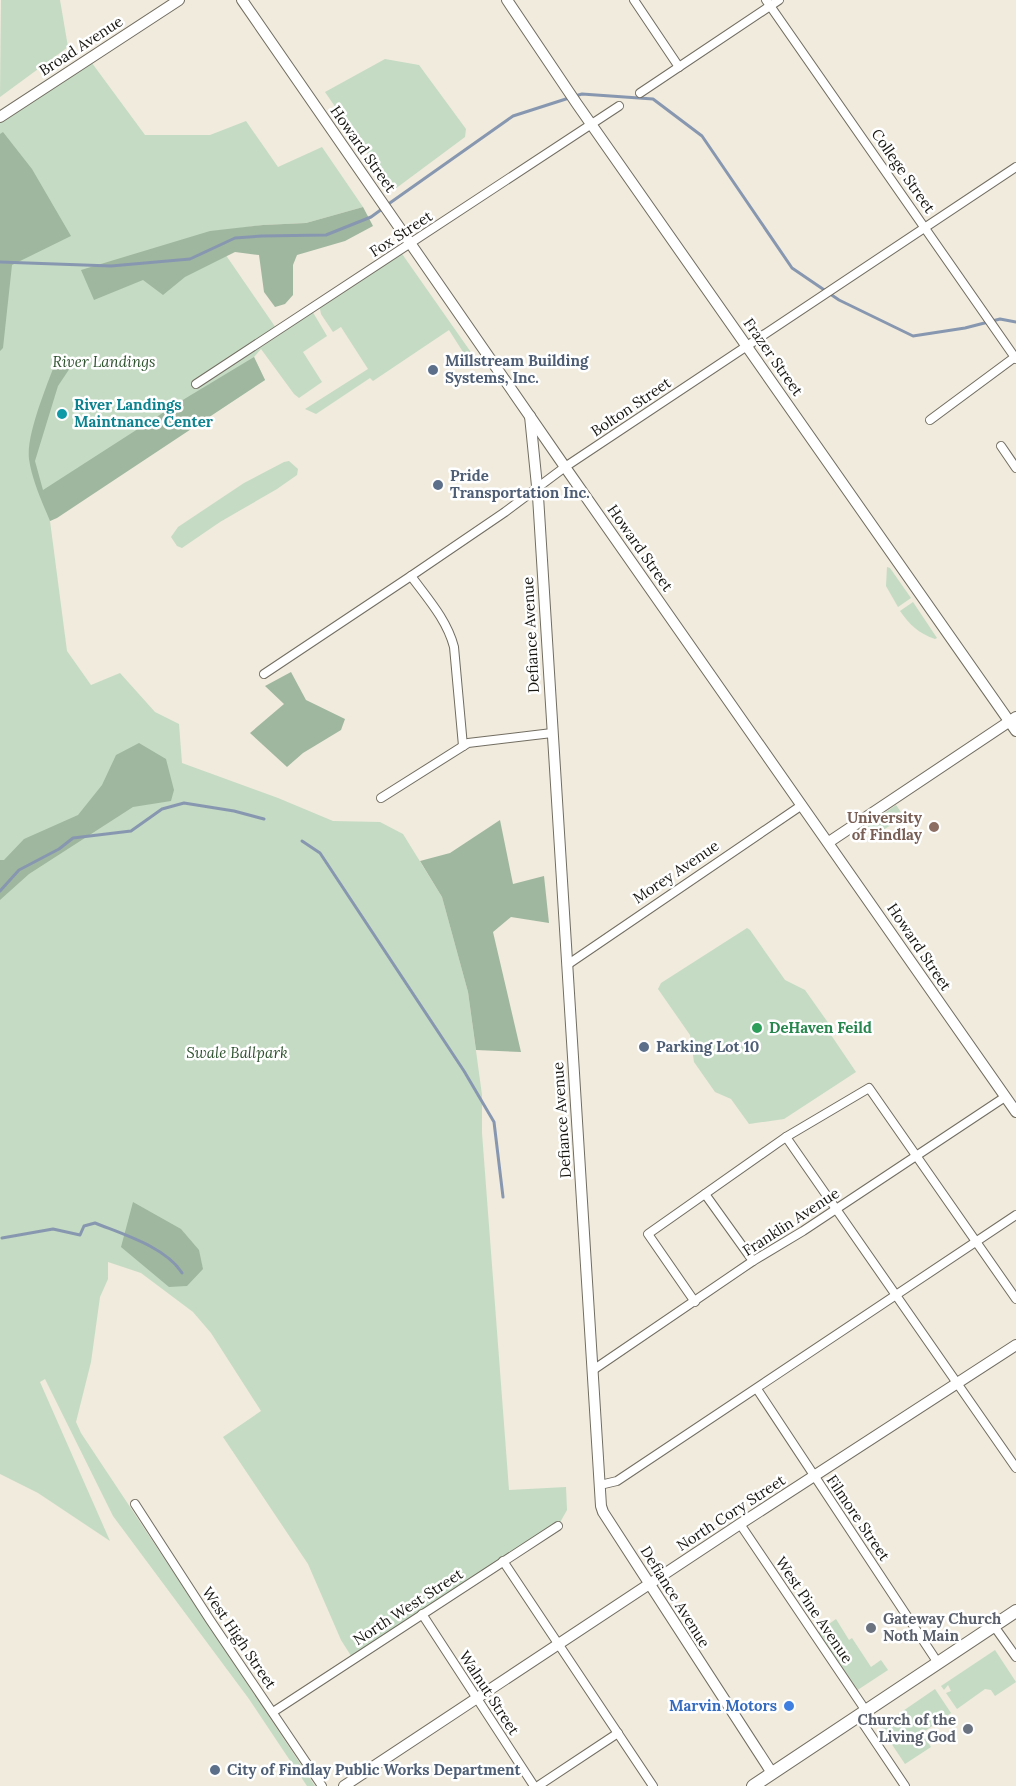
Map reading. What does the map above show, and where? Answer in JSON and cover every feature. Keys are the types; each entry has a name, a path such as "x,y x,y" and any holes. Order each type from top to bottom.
{"main road":[{"path":"753,1786 1016,1611"}],"street":[{"name":"Broad Avenue","path":"0,117 179,0"},
{"name":"Howard Street","path":"242,0 1016,1112"},
{"name":"Frazer Street","path":"507,0 577,104 1014,723"},
{"path":"634,0 679,67"},
{"path":"640,93 768,3 779,0"},
{"name":"College Street","path":"768,3 1015,358"},
{"name":"Fox Street","path":"196,384 619,106"},
{"name":"Bolton Street","path":"264,674 411,576 565,467 1016,167"},
{"path":"930,420 1015,358"},
{"name":"Defiance Avenue","path":"530,416 537,486 603,1512 772,1773"},
{"path":"1001,446 1016,468"},
{"path":"411,576 451,634 463,746"},
{"path":"829,842 1014,723"},
{"path":"381,798 463,746 475,741 552,733"},
{"name":"Morey Avenue","path":"567,965 802,805"},
{"path":"695,1302 648,1234 786,1137 869,1088 1016,1299"},
{"name":"Franklin Avenue","path":"593,1370 753,1261 835,1210 1005,1097"},
{"path":"786,1137 1016,1468"},
{"path":"705,1194 753,1261"},
{"path":"600,1485 616,1481 1016,1215"},
{"name":"North Cory Street","path":"344,1786 740,1524 1016,1346"},
{"name":"Filmore Street","path":"757,1389 938,1663"},
{"name":"West High Street","path":"135,1504 322,1786"},
{"name":"West Pine Avenue","path":"740,1524 862,1714 905,1786"},
{"name":"North West Street","path":"273,1712 558,1526"},
{"path":"503,1561 653,1786"},
{"name":"Walnut Street","path":"422,1614 536,1786"},
{"path":"994,1626 1016,1657"},
{"path":"536,1786 618,1733"}],"green space":[{"path":"1,0 60,0 68,47 0,97"},
{"name":"Swale Ballpark","path":"89,59 145,135 210,135 246,121 278,167 322,147 363,207 306,223 263,225 210,232 278,331 311,309 327,336 303,352 322,382 299,398 261,349 254,357 265,380 50,521 67,651 91,685 120,673 155,712 179,724 182,763 333,821 380,822 403,834 442,897 468,992 482,1095 482,1133 509,1490 566,1487 567,1510 558,1526 353,1659 341,1640 308,1564 223,1437 261,1411 211,1333 193,1312 141,1273 108,1262 108,1279 100,1297 91,1362 76,1422 81,1433 315,1786 307,1786 249,1699 113,1516 45,1379 40,1382 110,1541 38,1493 0,1474 0,117"},
{"path":"385,59 419,65 466,129 465,137 395,189 386,189 378,169 325,92"},
{"path":"3,132 32,169 71,236 12,265 3,348 0,351 0,134"},
{"path":"363,207 373,226 345,241 297,255 293,265 293,295 285,304 275,307 264,292 259,255 235,252 185,277 163,295 143,280 94,300 81,270 210,231 306,223"},
{"path":"400,251 475,358 470,363 449,330 373,381 370,378 316,414 305,409 368,369 341,327 333,332 321,314 319,304"},
{"path":"58,355 74,362 58,386 35,461 43,490 254,357 265,380 50,521 32,475 29,448 39,407"},
{"path":"289,461 298,469 297,475 182,548 177,546 171,537 178,527 244,483"},
{"path":"887,567 911,598 898,607 886,586"},
{"path":"913,602 937,638 929,637 919,631 900,611"},
{"path":"291,672 306,700 345,719 341,730 303,753 287,767 250,733 284,704 265,686"},
{"path":"139,743 166,759 174,790 171,801 133,807 29,874 0,900 0,860 4,860 24,839 78,815 102,785 116,755"},
{"path":"896,805 903,815 902,818 880,832 873,828 871,830 867,825"},
{"path":"500,820 513,884 544,876 549,923 511,917 493,932 521,1052 476,1050 468,992 442,897 420,861 450,853"},
{"name":"DeHaven Feild","path":"747,928 785,980 805,990 829,1024 829,1032 856,1072 784,1119 749,1124 731,1099 715,1092 694,1062 690,1035 658,989 661,983"},
{"path":"133,1202 181,1229 199,1250 203,1269 187,1286 169,1287 121,1247"},
{"path":"836,1619 849,1640 852,1638 871,1667 881,1660 888,1670 856,1691 819,1635 819,1631"},
{"path":"995,1650 1016,1682 995,1696 991,1690 985,1689 957,1709 946,1693 951,1691 948,1685 944,1690 941,1686"},
{"path":"935,1689 951,1713 922,1733 931,1747 905,1764 881,1726"}],"waterway":[{"path":"575,96 582,94 653,99 702,136 792,268 839,300 913,336 965,328 1000,319 1016,322"},
{"path":"387,205 513,116 569,98"},
{"path":"0,262 111,266 190,259 235,238 326,235 371,217 382,209"},
{"path":"0,891 19,870 59,849 73,838 131,831 162,809 184,803 234,811 264,819"},
{"path":"302,841 320,853 464,1071 494,1122 503,1197"},
{"path":"2,1238 53,1229 80,1235 84,1226 95,1223 155,1249 175,1264 182,1273"}],"place":[{"name":"Millstream Building Systems, Inc.","path":"433,370"},
{"name":"River Landings Maintnance Center","path":"62,414"},
{"name":"Pride Transportation Inc.","path":"438,485"},
{"name":"University of Findlay","path":"934,827"},
{"name":"DeHaven Feild","path":"757,1028"},
{"name":"Parking Lot 10","path":"644,1047"},
{"name":"Gateway Church Noth Main","path":"871,1628"},
{"name":"Marvin Motors","path":"789,1706"},
{"name":"Church of the Living God","path":"968,1729"},
{"name":"City of Findlay Public Works Department","path":"215,1770"}],"park label":[{"name":"River Landings","path":"104,362"}]}
